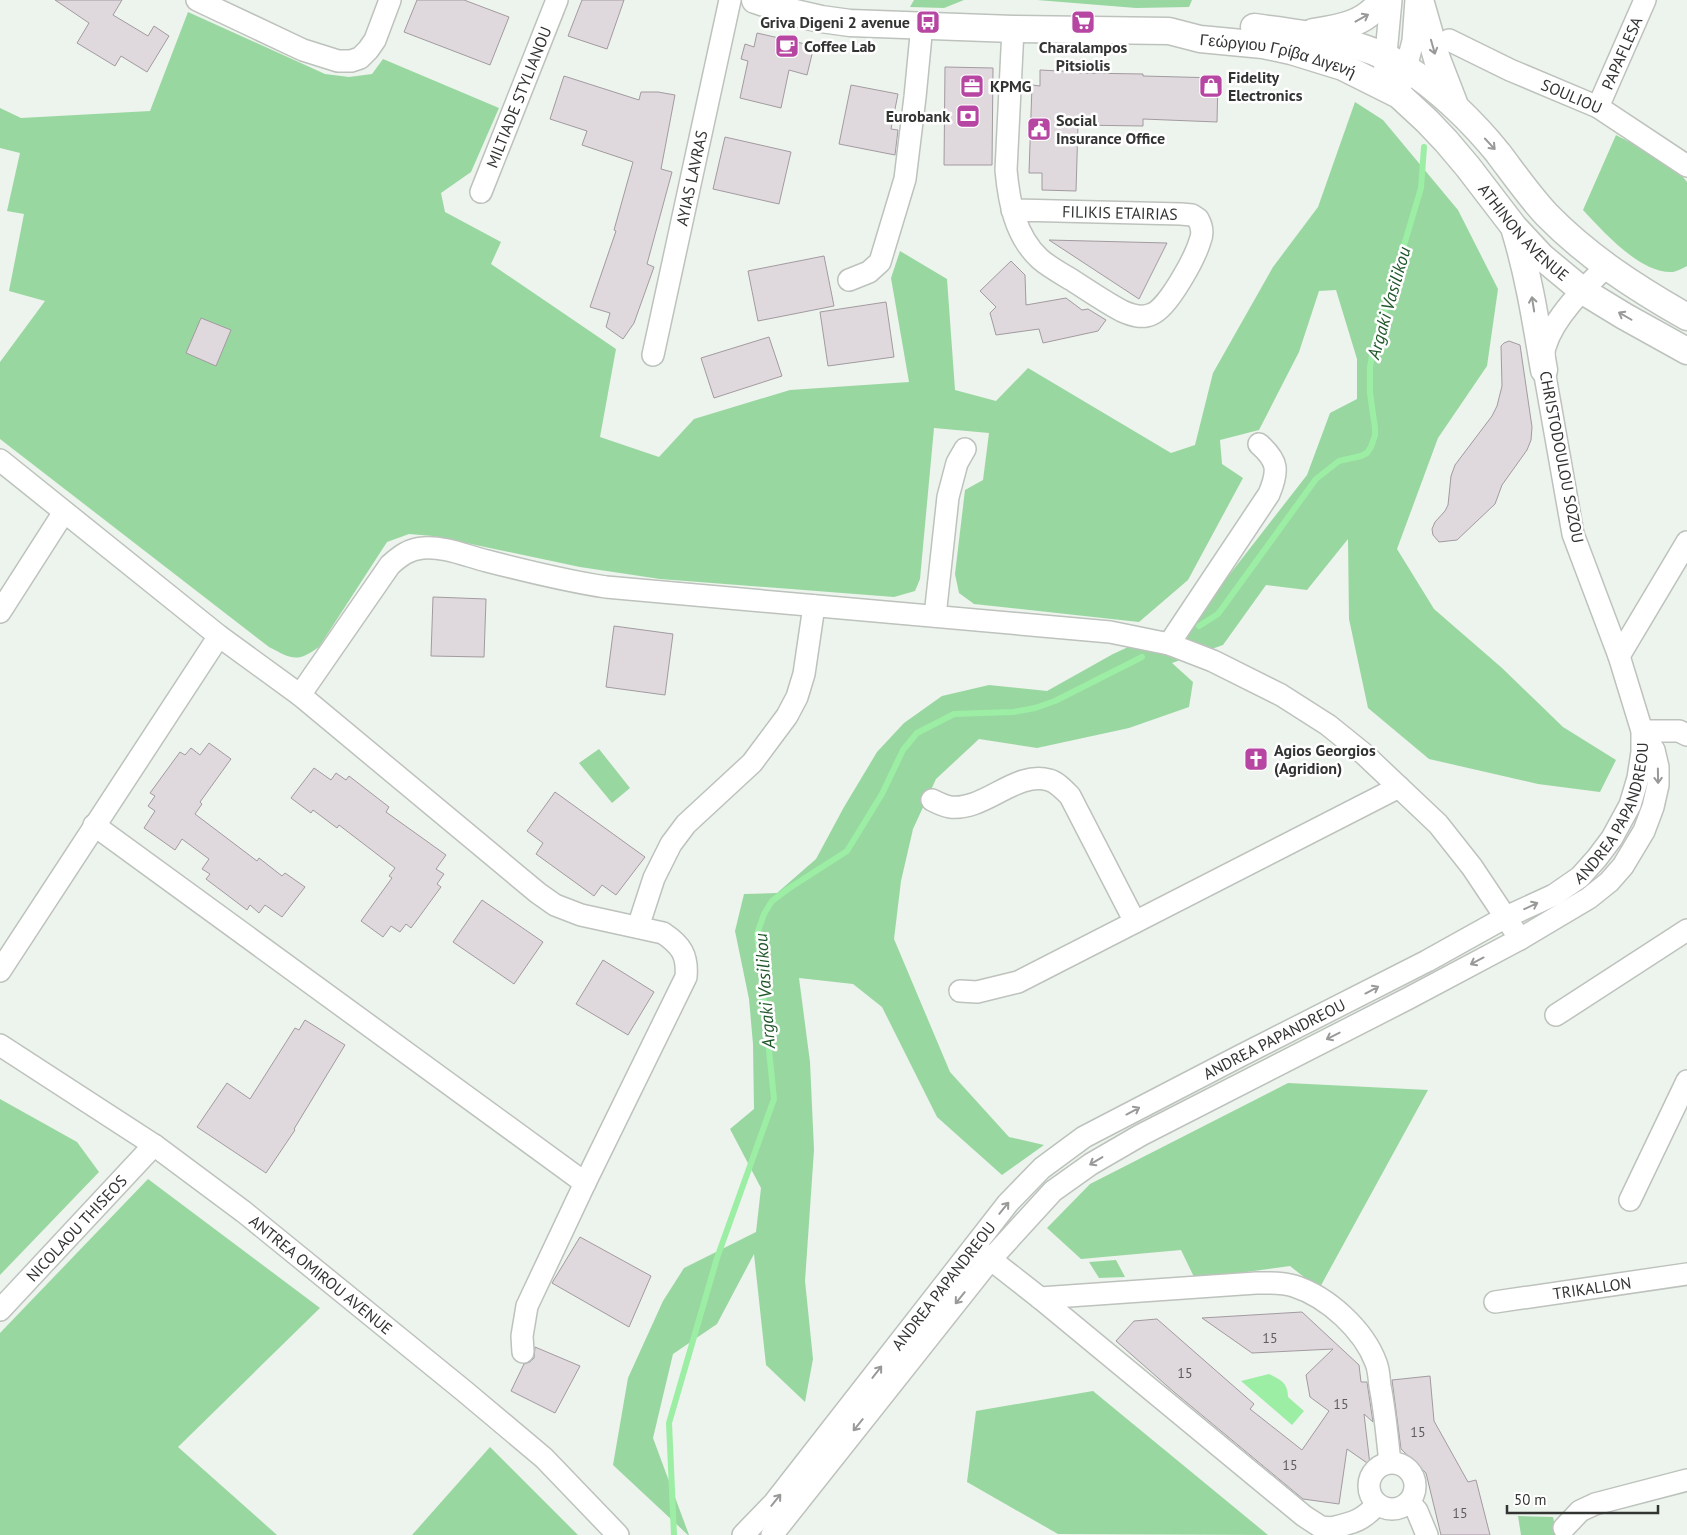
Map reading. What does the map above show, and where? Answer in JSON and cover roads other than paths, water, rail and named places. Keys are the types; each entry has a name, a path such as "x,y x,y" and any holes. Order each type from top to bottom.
{"main road":[{"name":"Γεώργιου Γρίβα Διγενή","path":"755,0 795,13 850,23 1013,29 1169,31 1201,25 1239,25 1303,33 1350,44 1396,63"},
{"path":"1303,33 1335,29 1353,23 1372,13 1382,0"},
{"path":"1420,0 1436,59 1457,109"},
{"name":"Γεώργιου Γρίβα Διγενή","path":"1169,31 1200,39 1263,45 1291,51 1343,68 1391,91"},
{"name":"ATHINON AVENUE","path":"1396,63 1457,109 1496,151 1546,214 1569,236 1606,266 1685,311"},
{"name":"ATHINON AVENUE","path":"1391,91 1446,140 1514,227 1542,257 1583,291 1678,345"},
{"path":"1514,227 1525,264 1544,370"}],"street":[{"path":"197,0 303,50 338,62 351,62 360,58 368,50 375,40 390,0"},
{"name":"MILTIADE STYLIANOU","path":"481,192 557,0"},
{"name":"AYIAS LAVRAS","path":"653,355 730,0"},
{"path":"1391,91 1396,63 1392,0"},
{"path":"1396,63 1413,41 1416,0"},
{"name":"PAPAFLESA","path":"1598,107 1645,0"},
{"path":"848,280 869,272 880,262 905,179 916,97 922,25"},
{"name":"FILIKIS ETAIRIAS","path":"1012,210 1192,215 1198,219 1202,232 1196,253 1171,296 1161,308 1153,314 1145,316 1134,316 1108,304 1040,260 1018,229 1012,210 1008,190 1006,170 1013,29"},
{"name":"SOULIOU","path":"1449,40 1510,70 1598,107 1687,166"},
{"name":"CHRISTODOULOU SOZOU","path":"1606,266 1552,330 1544,349 1544,370 1573,534 1619,656 1642,731"},
{"path":"1678,345 1685,311"},
{"path":"1168,644 1270,494 1276,473 1276,463 1259,444"},
{"path":"935,616 948,497 957,463 965,449"},
{"path":"0,460 219,636 300,695 530,887 555,905 581,915 663,933 673,940 685,957 687,966 686,977 527,1306 522,1336 523,1352"},
{"path":"0,612 64,512"},
{"path":"1619,656 1687,542"},
{"path":"300,695 390,565 402,554 413,549 426,547 587,584 1110,632 1168,644 1212,661 1281,695 1328,725 1364,754 1438,824 1472,867 1520,939"},
{"path":"638,926 654,878 671,844 686,824 752,763 787,716 797,697 804,674 814,606"},
{"path":"0,971 219,636"},
{"path":"1642,731 1678,731 1687,736"},
{"name":"ANDREA PAPANDREOU","path":"772,1535 982,1253 1008,1203 1042,1168 1084,1137 1402,974 1506,918 1554,895 1567,886 1588,868 1612,838 1630,805 1638,778 1642,752 1642,731"},
{"name":"ANDREA PAPANDREOU","path":"743,1535 774,1503 982,1253 1053,1191 1090,1164 1141,1135 1520,939 1600,890 1623,866 1644,831 1653,807 1658,785 1658,767 1654,750 1642,731"},
{"path":"932,800 944,806 964,807 980,802 1025,780 1038,778 1050,780 1070,796 1134,922"},
{"path":"960,991 977,992 1018,982 1400,787"},
{"path":"94,825 585,1183"},
{"path":"1556,1015 1687,930"},
{"name":"ANTREA OMIROU AVENUE","path":"0,1045 154,1145 244,1212 544,1458 618,1535"},
{"path":"1630,1200 1687,1080"},
{"name":"NICOLAOU THISEOS","path":"0,1310 154,1145"},
{"path":"982,1253 1040,1298 1304,1516 1321,1527 1332,1531 1360,1520 1368,1515 1377,1504"},
{"name":"TRIKALLON","path":"1495,1302 1687,1274"},
{"path":"1040,1298 1256,1284 1295,1286 1314,1295 1339,1312 1359,1332 1368,1346 1377,1365 1390,1462"},
{"path":"1390,1462 1402,1465 1411,1473 1415,1484 1413,1497 1409,1502 1400,1508 1394,1509 1377,1504 1368,1489 1370,1477 1378,1467 1390,1462"},
{"path":"1564,1528 1580,1511 1595,1504 1687,1480"},
{"path":"1409,1502 1422,1519 1427,1535"}],"waterway":[{"name":"Argaki Vasilikou","path":"1199,626 1218,614 1316,479 1339,461 1361,456 1367,453 1371,447 1375,428 1370,393 1370,367 1374,346 1421,188 1424,147"},
{"name":"Argaki Vasilikou","path":"674,1535 669,1423 717,1258 774,1099 757,934 764,914 772,901 847,851 882,794 903,750 917,733 954,714 1013,712 1035,708 1055,701 1142,657"}],"place":[{"name":"Griva Digeni 2 avenue","path":"928,22"},
{"name":"Charalampos Pitsiolis","path":"1083,22"},
{"name":"Coffee Lab","path":"787,46"},
{"name":"KPMG","path":"972,86"},
{"name":"Fidelity Electronics","path":"1211,86"},
{"name":"Eurobank","path":"968,116"},
{"name":"Social Insurance Office","path":"1039,129"},
{"name":"Agios Georgios (Agridion)","path":"1256,759"}]}
